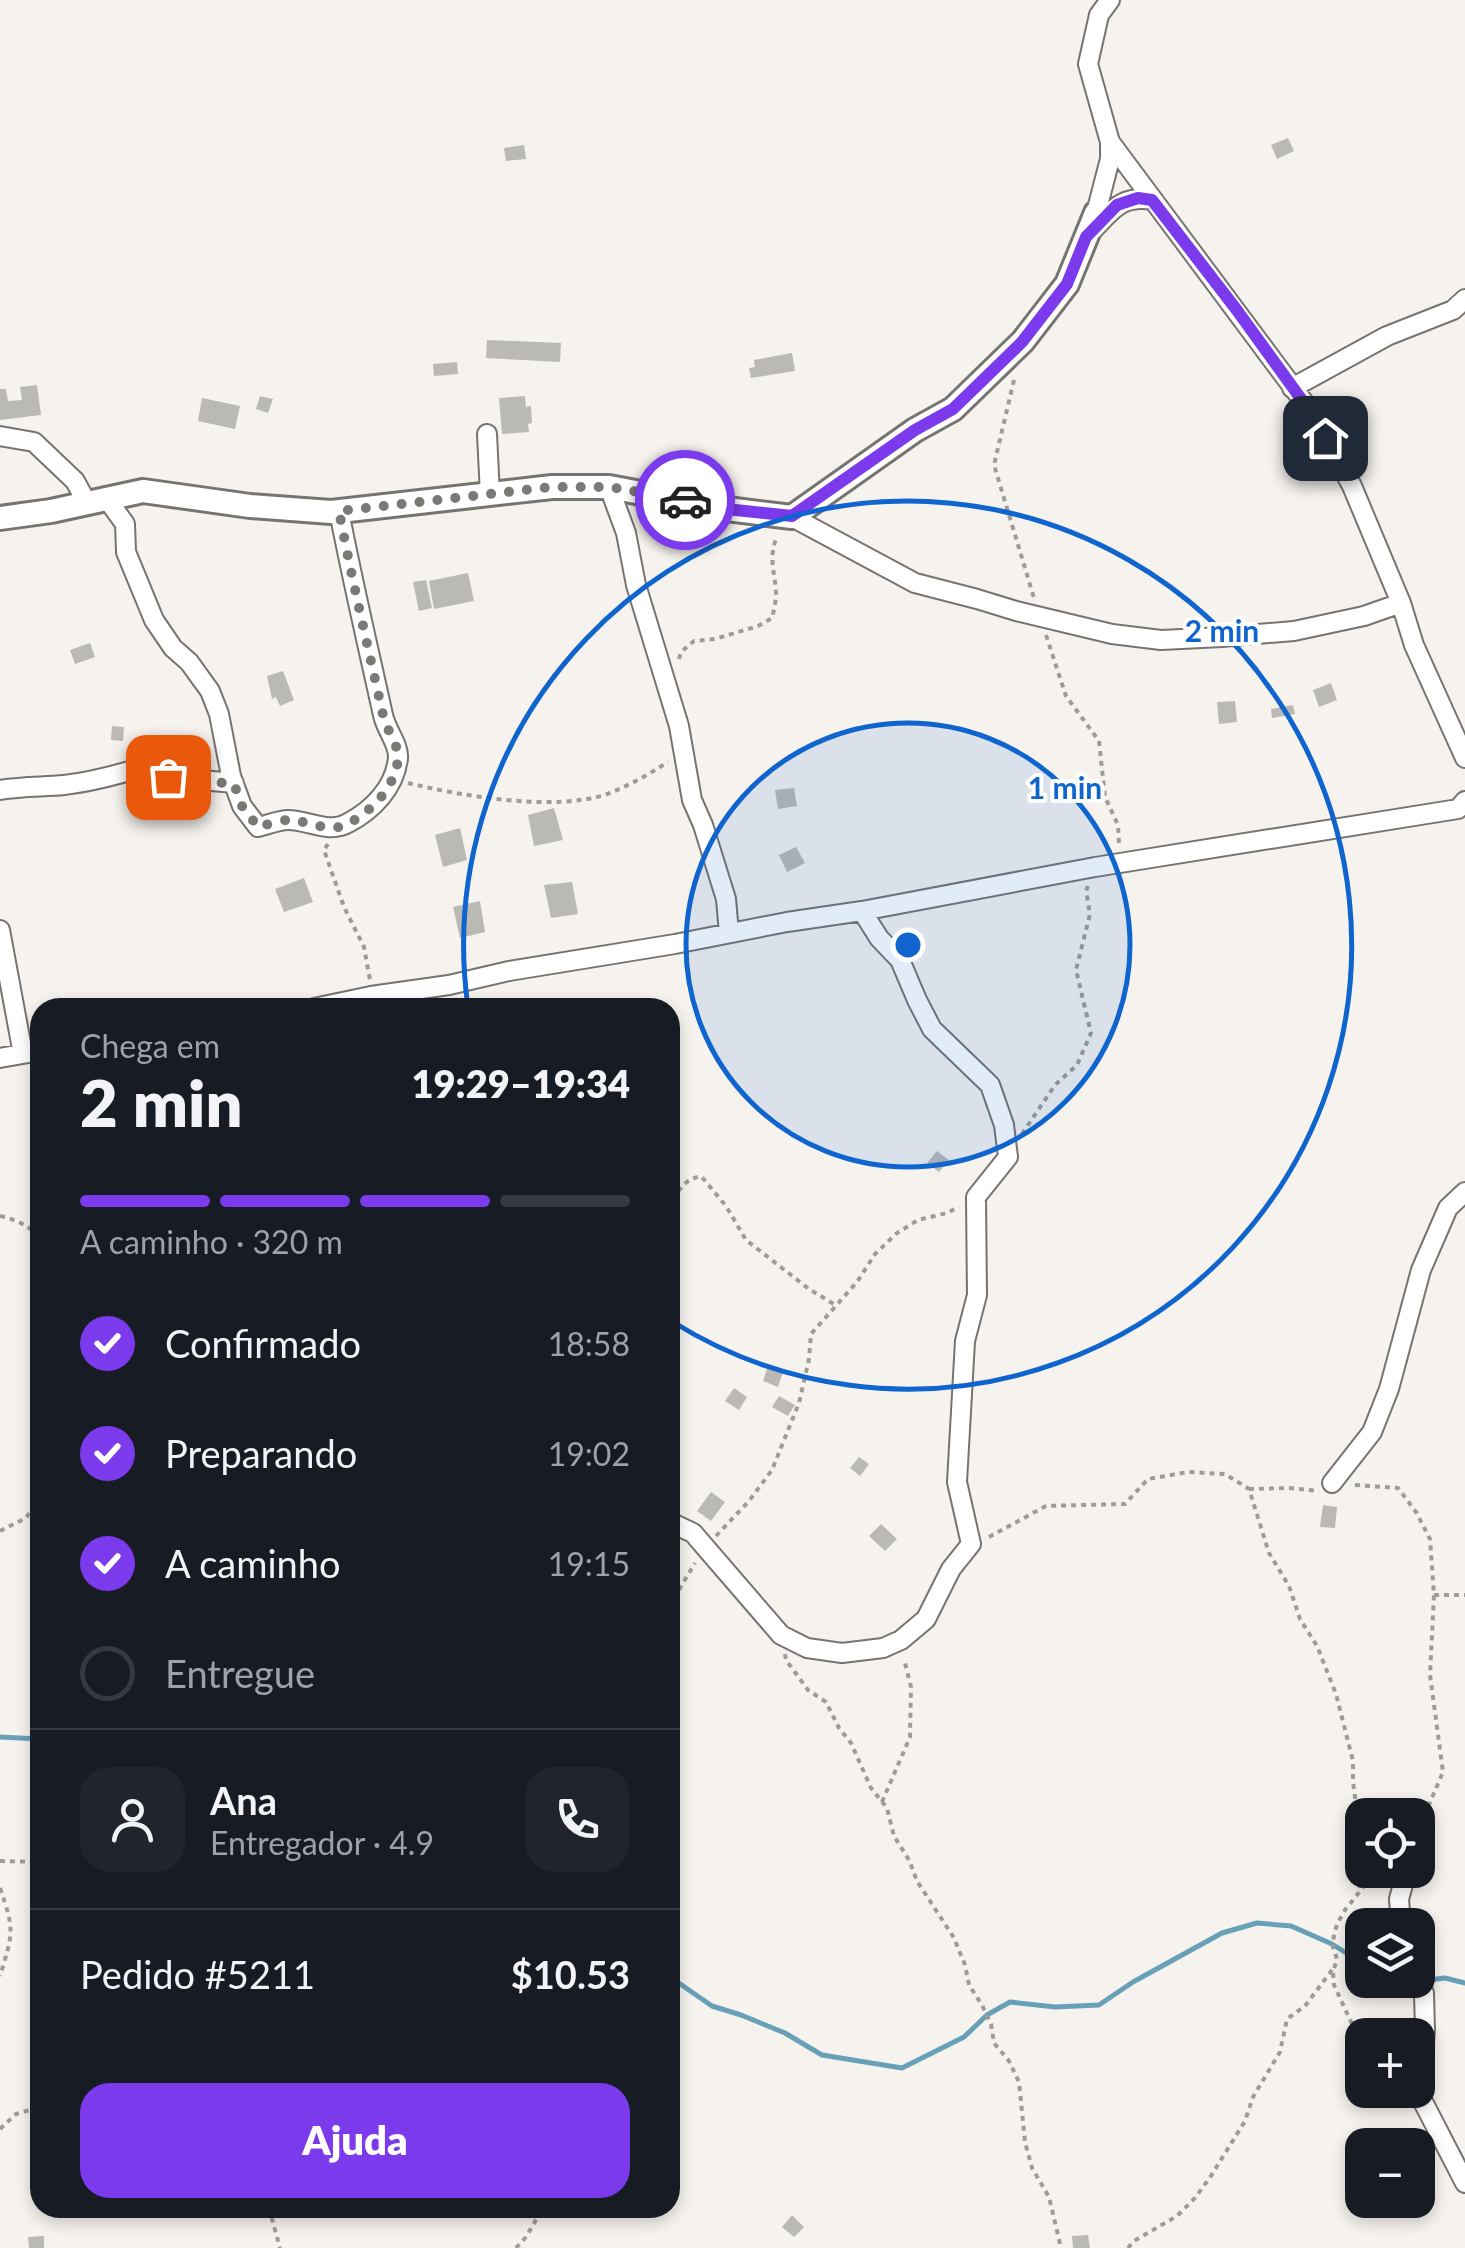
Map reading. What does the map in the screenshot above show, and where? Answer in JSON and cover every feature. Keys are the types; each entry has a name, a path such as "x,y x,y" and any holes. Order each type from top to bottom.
{"street":[{"path":"792,516 915,430 953,409 1022,342 1067,284 1096,213 1110,159 1110,142 1088,64 1100,16 1110,0"},
{"path":"1110,142 1312,414 1352,486 1401,602 1414,646 1465,758"},
{"path":"1086,237 1117,205 1138,198 1152,200"},
{"path":"1292,388 1387,336 1453,310 1465,299"},
{"path":"487,434 490,495"},
{"path":"0,436 34,442 125,524 126,552 154,620 210,691 234,784 242,806 258,827 288,820 315,826 344,826 375,805 394,780 398,754 384,721 339,511"},
{"path":"0,518 51,512 143,491 250,506 339,511 552,487 609,487 726,509 792,516 915,583 1112,634 1161,640 1294,630 1364,616 1401,602"},
{"path":"609,487 626,533 636,585 679,726 692,800 726,899 730,933"},
{"path":"0,790 110,778 143,766 168,777 234,784"},
{"path":"384,998 509,970 862,911 1094,867 1458,809 1465,802"},
{"path":"680,1527 693,1532 781,1635 807,1648 842,1653 882,1648 901,1640 926,1619 951,1568 971,1544 957,1482 965,1340 977,1295 976,1196 1008,1157 1004,1124 990,1086 932,1029 900,960 879,938 862,911"},
{"path":"0,930 30,1048"},
{"path":"0,1058 30,1052"},
{"path":"1332,1484 1372,1432 1389,1389 1422,1270 1448,1208 1465,1192"},
{"path":"1424,1998 1426,2031 1419,2094 1465,2182"}],"path":[{"path":"666,686 676,670 680,652 694,641 715,639 772,618 776,596 772,547 783,524 792,516"},
{"path":"394,780 470,796 572,801 605,794 644,777 683,752"},
{"path":"344,826 324,850 368,962 370,981 365,998"},
{"path":"1008,1157 1054,1085 1076,1065 1091,1033 1076,970 1090,914 1086,891 1094,867"},
{"path":"680,1188 686,1180 701,1176 726,1206 746,1240 837,1306"},
{"path":"680,1588 705,1547 772,1470 799,1403 811,1334 897,1232 918,1220 947,1214 976,1196"},
{"path":"0,1216 30,1228"},
{"path":"971,1544 994,1536 1046,1506 1125,1504 1148,1479 1188,1472 1225,1474 1249,1490 1290,1488 1323,1492 1332,1484 1398,1488 1430,1539 1434,1595 1430,1676 1442,1772 1432,1798"},
{"path":"1249,1490 1269,1553 1317,1646 1336,1694 1354,1761 1355,1798"},
{"path":"0,1531 30,1512"},
{"path":"1434,1595 1465,1595"},
{"path":"781,1635 786,1660 808,1690 826,1702 852,1743 871,1788 887,1808 894,1836 917,1881 954,1938 968,1984 991,2024 994,2042 1009,2061 1018,2082 1025,2142 1032,2168 1049,2197 1061,2248"},
{"path":"882,1802 910,1737 911,1688 901,1640"},
{"path":"0,1860 30,1862"},
{"path":"0,1888 12,1921 12,1937 0,1976"},
{"path":"1349,2018 1334,1985 1336,1959 1332,1944 1336,1924 1360,1888"},
{"path":"1128,2248 1196,2198 1246,2120 1253,2097 1280,2052 1286,2019 1305,2006 1335,1966"},
{"path":"0,2128 16,2114 30,2110"},
{"path":"272,2218 280,2248"},
{"path":"516,2248 537,2218"}],"building":[{"path":"1288,138 1294,151 1277,159 1271,145"},
{"path":"524,145 526,159 506,161 504,148"},
{"path":"487,340 561,343 560,362 486,358"},
{"path":"792,353 795,371 751,378 749,368 755,367 754,360"},
{"path":"457,362 458,374 434,376 433,364"},
{"path":"37,385 41,415 0,420 0,389 6,389 8,401 22,400 20,387"},
{"path":"260,396 273,399 268,413 256,409"},
{"path":"525,396 526,407 531,406 529,432 502,434 499,398"},
{"path":"202,398 240,406 235,429 198,421"},
{"path":"468,573 474,601 434,609 429,581"},
{"path":"426,580 432,608 419,611 413,582"},
{"path":"90,643 95,657 75,664 70,650"},
{"path":"283,671 294,700 280,706 276,697 272,699 267,676"},
{"path":"1331,683 1337,700 1319,707 1313,690"},
{"path":"1235,701 1237,722 1219,724 1217,702"},
{"path":"1293,705 1295,714 1272,718 1271,709"},
{"path":"112,726 124,727 123,741 111,740"},
{"path":"794,788 797,806 778,809 775,790"},
{"path":"554,808 563,840 534,846 528,815"},
{"path":"460,828 467,860 443,867 435,835"},
{"path":"796,847 805,863 787,872 779,855"},
{"path":"304,878 313,902 284,912 275,889"},
{"path":"572,882 578,914 551,918 544,885"},
{"path":"480,901 485,932 460,938 453,907"},
{"path":"937,1151 949,1160 939,1172 927,1163"},
{"path":"768,1366 783,1372 778,1387 763,1381"},
{"path":"734,1388 747,1397 739,1410 725,1401"},
{"path":"779,1396 795,1405 788,1416 772,1407"},
{"path":"859,1457 869,1464 860,1476 850,1468"},
{"path":"711,1492 725,1502 711,1521 697,1511"},
{"path":"1323,1505 1337,1507 1335,1528 1320,1527"},
{"path":"881,1524 897,1539 885,1551 869,1536"},
{"path":"792,2215 804,2227 794,2237 782,2227"},
{"path":"1088,2235 1090,2248 1073,2248 1072,2236"},
{"path":"44,2236 44,2248 29,2248 28,2237"}],"waterway":[{"path":"0,1737 30,1738"},
{"path":"680,1984 712,2006 785,2033 822,2055 902,2068 964,2037 987,2015 1010,2002 1055,2007 1099,2005 1222,1933 1257,1923 1291,1926 1345,1952"},
{"path":"1435,1979 1465,1983"}],"way so far":[{"path":"168,777 234,784 242,806 258,827 288,820 315,826 344,826 375,805 394,780 398,754 384,721 339,511 552,487 609,487 685,500"}],"route":[{"path":"685,500 792,516 915,430 953,409 1022,342 1067,284 1086,237 1117,205 1138,198 1152,200 1236,309 1325,438"}]}
